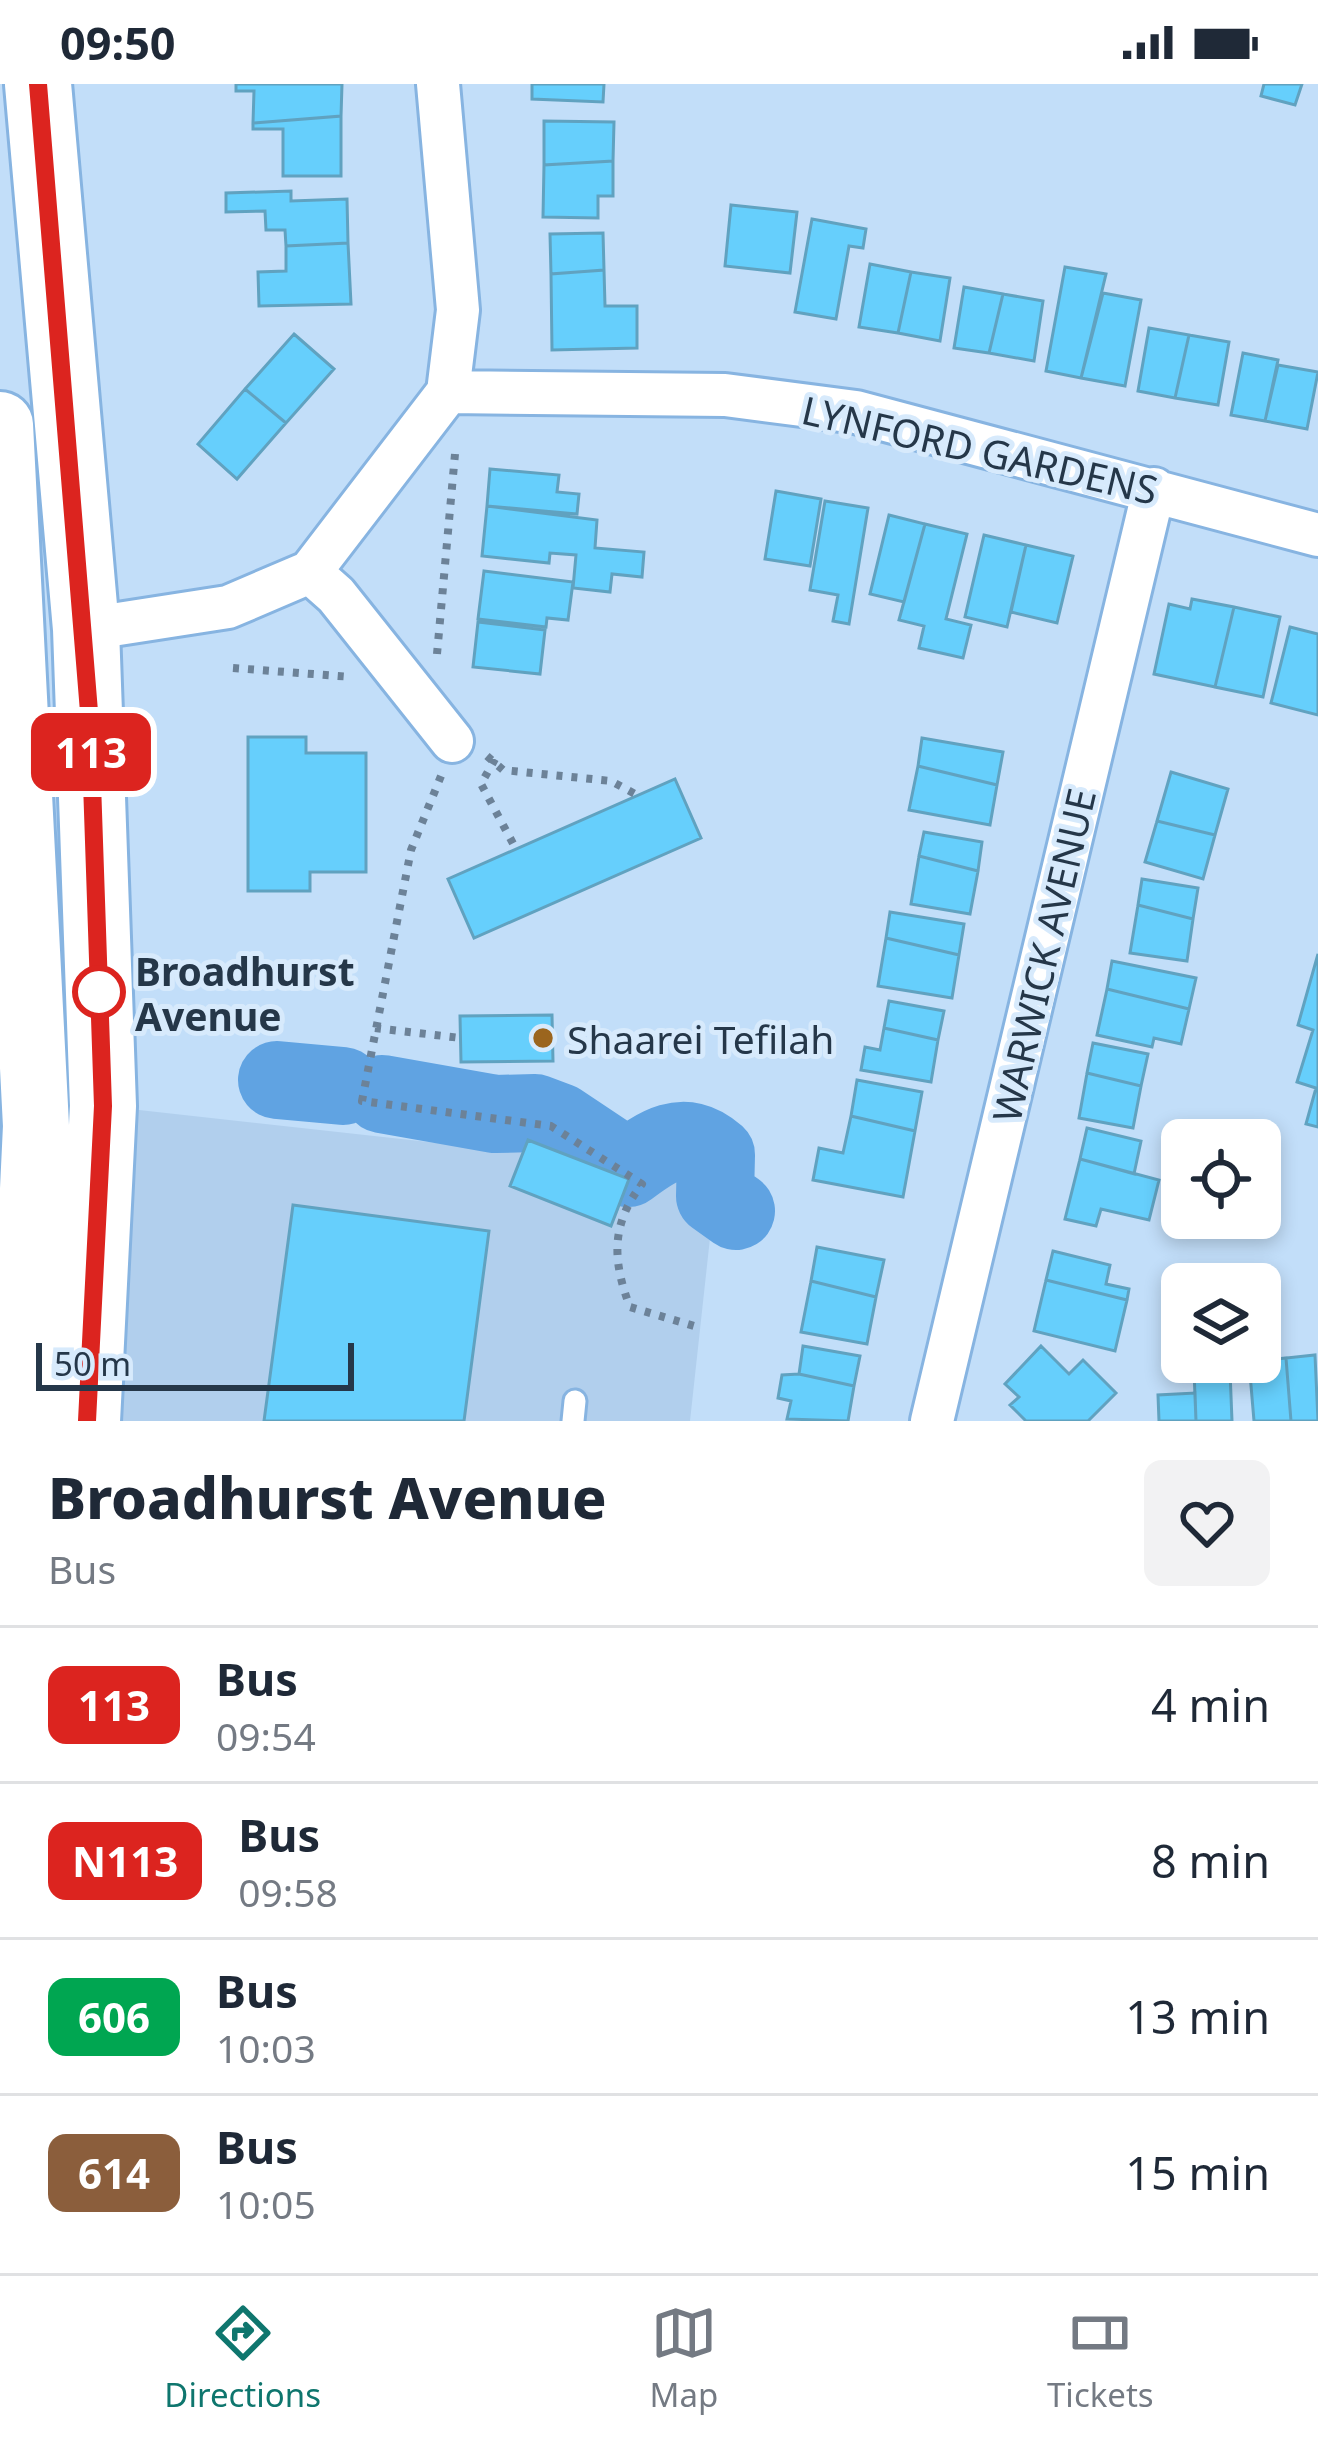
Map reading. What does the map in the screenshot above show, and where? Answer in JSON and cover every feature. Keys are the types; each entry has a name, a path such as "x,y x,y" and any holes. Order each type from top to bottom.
{"highway":[{"path":"38,84 86,628 103,1106 87,1421"},
{"path":"0,425 36,1126 22,1421"}],"street":[{"path":"86,628 228,607 310,572 448,392 458,310 438,84"},
{"name":"LYNFORD GARDENS","path":"448,392 725,395 834,410 1318,535"},
{"name":"WARWICK AVENUE","path":"932,1421 1154,489"},
{"path":"310,572 441,728"}],"path":[{"path":"448,392 454,472 441,728 411,850 362,1101 551,1126 642,1184 623,1209 615,1247 630,1307 701,1328"},
{"path":"233,668 366,677 381,654"},
{"path":"441,728 495,759 502,770 611,781 638,795"},
{"path":"495,759 481,784 516,849"},
{"path":"375,1028 460,1038"}],"shaded area":[{"path":"103,1106 717,1174 690,1421 87,1421"}],"building":[{"path":"236,84 342,84 341,116 253,123 254,91 236,91"},
{"path":"532,84 604,84 603,102 532,99"},
{"path":"1264,84 1302,84 1295,105 1261,96"},
{"path":"341,116 341,176 283,176 283,129 253,129 253,123"},
{"path":"544,121 614,122 613,161 544,165"},
{"path":"613,161 613,196 598,196 598,218 543,217 544,165"},
{"path":"291,191 291,201 347,199 348,243 286,246 285,230 266,230 265,211 226,212 226,193"},
{"path":"731,205 797,212 790,273 725,266"},
{"path":"812,219 866,229 863,248 849,246 836,319 795,312"},
{"path":"603,233 604,270 551,274 550,234"},
{"path":"348,243 351,304 259,306 258,272 286,271 286,246"},
{"path":"870,264 911,272 898,333 859,327"},
{"path":"1065,267 1106,274 1081,378 1046,371"},
{"path":"604,270 605,306 637,306 637,348 552,350 551,274"},
{"path":"911,272 950,278 940,341 898,333"},
{"path":"964,287 1003,294 989,353 954,348"},
{"path":"1103,293 1141,300 1125,386 1081,378"},
{"path":"1003,294 1043,301 1034,361 989,353"},
{"path":"1149,328 1189,335 1175,398 1138,391"},
{"path":"294,334 334,369 286,423 245,389"},
{"path":"1189,335 1229,342 1218,405 1175,398"},
{"path":"1243,353 1278,360 1265,421 1231,415"},
{"path":"1278,365 1318,372 1307,429 1265,421"},
{"path":"245,389 286,423 237,479 198,444"},
{"path":"490,469 559,475 557,492 579,494 577,514 487,506"},
{"path":"776,491 821,499 810,566 765,559"},
{"path":"825,501 868,508 849,624 833,621 838,595 810,590"},
{"path":"487,506 597,520 595,548 644,552 642,577 612,574 610,592 573,588 576,555 550,553 549,563 482,556"},
{"path":"889,515 925,524 904,602 870,594"},
{"path":"925,524 967,534 946,619 971,625 963,658 919,648 924,626 899,620"},
{"path":"984,535 1026,545 1007,627 965,617"},
{"path":"1026,545 1073,556 1057,623 1011,612"},
{"path":"484,571 573,582 568,620 547,618 546,627 478,619"},
{"path":"1192,599 1234,607 1215,687 1154,674 1169,604 1190,609"},
{"path":"1234,607 1280,617 1263,697 1215,687"},
{"path":"478,622 545,630 540,674 473,667"},
{"path":"1290,627 1318,634 1318,715 1271,703"},
{"path":"248,737 306,737 306,753 366,753 366,872 310,872 310,891 248,891"},
{"path":"922,738 1003,752 997,785 918,766"},
{"path":"918,766 997,785 990,825 909,810"},
{"path":"1171,772 1228,789 1215,835 1157,821"},
{"path":"675,779 701,838 474,938 448,879"},
{"path":"1157,821 1215,835 1203,879 1145,862"},
{"path":"924,832 982,842 978,871 919,856"},
{"path":"919,856 978,871 970,914 911,904"},
{"path":"1142,879 1198,888 1193,919 1138,905"},
{"path":"1138,905 1193,919 1187,961 1130,953"},
{"path":"890,912 964,924 959,955 886,938"},
{"path":"886,938 959,955 952,998 878,986"},
{"path":"1318,954 1318,1127 1306,1124 1316,1088 1297,1082 1313,1030 1298,1025"},
{"path":"1112,961 1196,978 1189,1009 1107,989"},
{"path":"1107,989 1189,1009 1181,1044 1154,1038 1152,1047 1097,1035"},
{"path":"889,1001 944,1011 938,1040 884,1028"},
{"path":"552,1015 553,1061 461,1062 460,1016"},
{"path":"884,1028 938,1040 931,1082 861,1070 865,1047 880,1050"},
{"path":"1093,1043 1148,1054 1141,1086 1087,1073"},
{"path":"1087,1073 1141,1086 1133,1128 1079,1118"},
{"path":"857,1080 922,1092 915,1131 851,1116"},
{"path":"851,1116 915,1131 903,1197 813,1180 819,1148 843,1153"},
{"path":"1087,1128 1141,1141 1134,1174 1080,1159"},
{"path":"528,1140 629,1179 611,1226 510,1186"},
{"path":"1080,1159 1159,1180 1149,1220 1101,1209 1096,1226 1065,1219"},
{"path":"293,1205 489,1231 464,1421 264,1421"},
{"path":"817,1247 884,1260 876,1297 811,1281"},
{"path":"1053,1251 1110,1265 1106,1284 1129,1289 1127,1300 1046,1280"},
{"path":"1046,1280 1127,1300 1115,1351 1034,1331"},
{"path":"811,1281 876,1297 867,1344 801,1332"},
{"path":"803,1346 860,1356 854,1386 799,1374"},
{"path":"1041,1346 1069,1374 1083,1360 1116,1393 1088,1421 1026,1421 1010,1405 1019,1397 1005,1384"},
{"path":"1315,1355 1318,1421 1291,1421 1286,1358"},
{"path":"1286,1358 1291,1421 1254,1421 1251,1383 1281,1383 1281,1359"},
{"path":"782,1375 854,1386 848,1421 787,1419 791,1401 778,1398"},
{"path":"1194,1383 1230,1383 1232,1421 1196,1421"},
{"path":"1195,1393 1196,1421 1159,1421 1158,1395"}],"waterway":[{"path":"277,1080 343,1086"},
{"path":"382,1094 495,1114 535,1113 559,1122 628,1168 660,1147 693,1142 716,1155 715,1196 736,1211"}],"bus line":[{"name":"113","path":"38,84 86,628 90,724 103,1106 87,1421"}],"place":[{"name":"Broadhurst Avenue","path":"99,992"},
{"name":"Shaarei Tefilah","path":"543,1038"}]}
